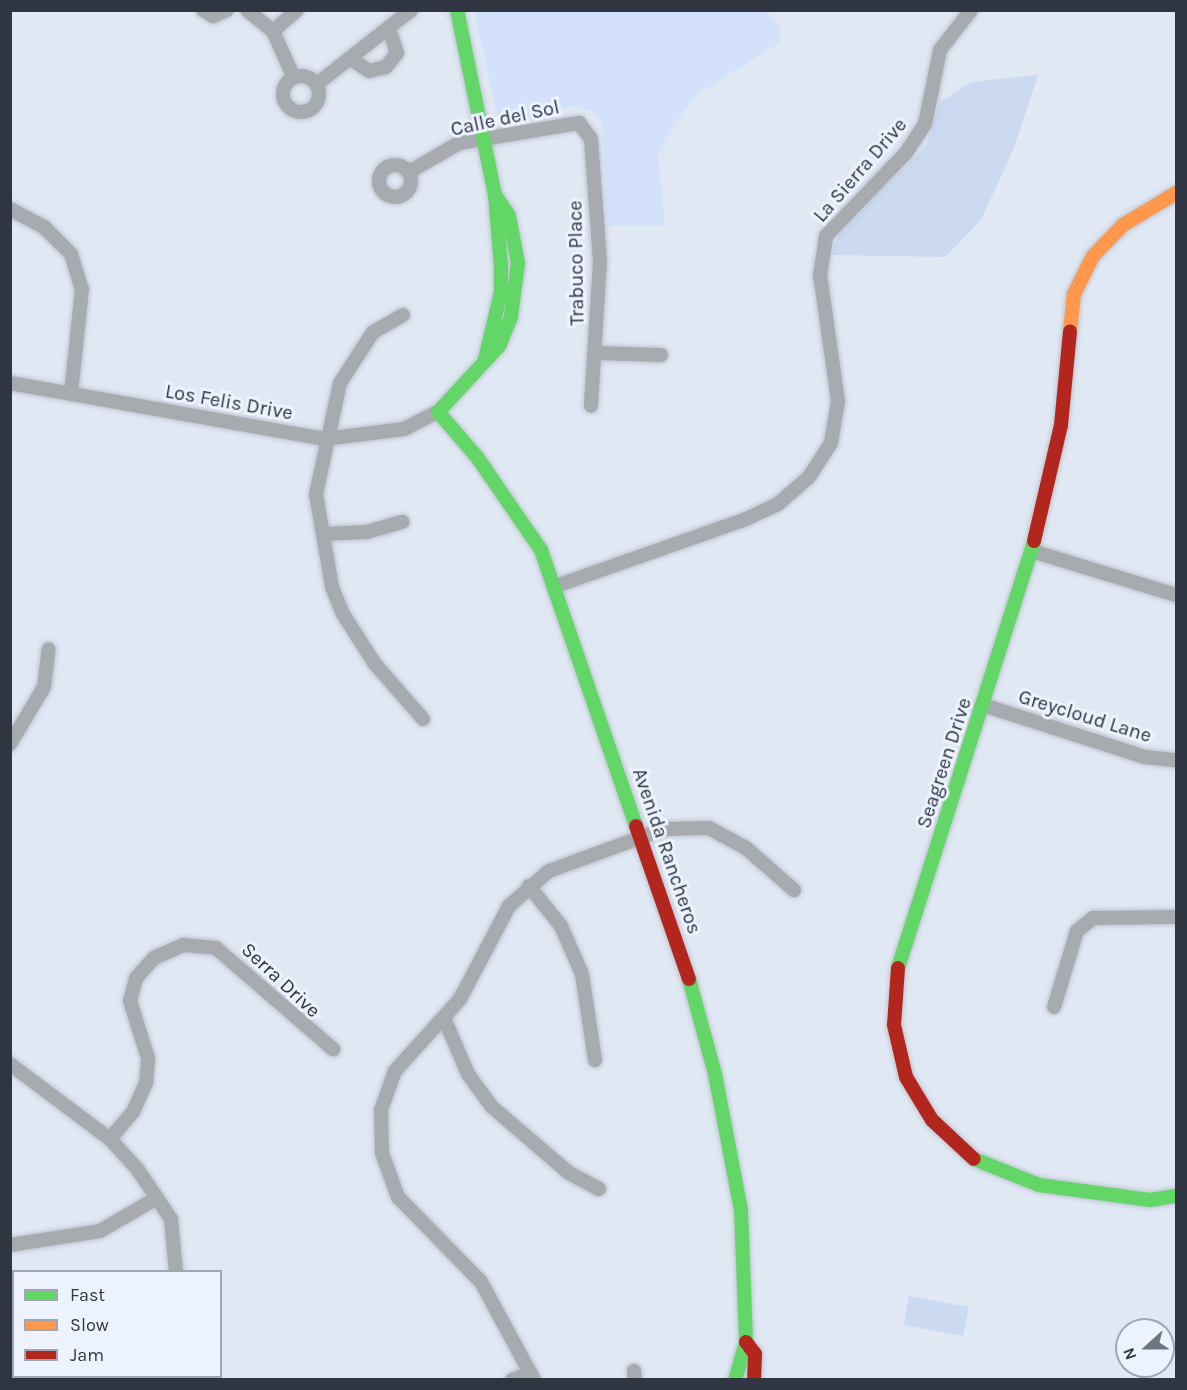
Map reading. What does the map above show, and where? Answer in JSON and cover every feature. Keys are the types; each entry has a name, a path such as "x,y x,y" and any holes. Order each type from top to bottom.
{"main road":[{"path":"438,412 485,359 501,291 495,195 456,10"},
{"name":"Seagreen Drive","path":"1176,193 1123,225 1093,256 1074,294 1061,425 1032,551 897,971 894,1025 906,1077 932,1120 959,1150 992,1171 1106,1194 1150,1200 1176,1196"},
{"name":"Avenida Rancheros","path":"438,412 516,508 556,586 643,837 690,982 726,1125 741,1210 746,1342 735,1380"},
{"name":"Avenida Rancheros","path":"746,1342 755,1354 754,1380"}],"street":[{"path":"203,10 213,16 227,10"},
{"path":"247,10 273,31 294,78"},
{"path":"273,31 297,10"},
{"path":"294,78 317,84 354,61 411,10"},
{"name":"La Sierra Drive","path":"556,586 746,519 778,504 809,477 831,443 838,400 820,275 826,236 906,153 926,124 940,50 971,10"},
{"path":"354,61 369,71 386,67 397,53 390,31"},
{"path":"294,78 282,91 293,111 314,106 317,84"},
{"name":"Calle del Sol","path":"409,172 459,143 579,123"},
{"name":"Trabuco Place","path":"579,123 591,140 597,214 595,354 591,406"},
{"path":"10,209 45,228 71,254 82,289 71,393"},
{"path":"402,315 373,332 357,350 340,383 324,439 316,494 332,587 343,614 375,664 423,719"},
{"path":"595,354 661,356"},
{"name":"Los Felis Drive","path":"10,383 324,439 404,429 438,412"},
{"path":"323,534 367,532 403,522"},
{"path":"1032,551 1176,595"},
{"path":"10,744 44,687 49,650"},
{"name":"Greycloud Lane","path":"983,705 1145,757 1176,760"},
{"path":"512,1380 533,1376 481,1282 398,1197 382,1152 381,1110 395,1071 444,1018 473,978 509,906 529,886 575,860 664,829 709,828 746,848 794,890"},
{"path":"529,886 561,926 582,974 595,1060"},
{"path":"1054,1007 1077,931 1093,918 1176,917"},
{"name":"Serra Drive","path":"110,1139 133,1112 146,1083 148,1058 130,1001 136,978 154,958 183,945 216,948 333,1049"},
{"path":"444,1018 468,1074 491,1106 569,1173 598,1190"},
{"path":"10,1064 110,1139 171,1219 176,1270"},
{"path":"10,1245 100,1231 157,1198"}],"shaded area":[{"path":"474,11 767,11 780,29 779,43 698,94 677,120 658,155 665,225 607,226 602,123 595,112 572,106 512,122 497,114"},
{"path":"1038,75 1013,150 981,220 945,257 831,255 839,233 926,146 940,102 972,82"},
{"path":"909,1296 969,1307 963,1336 904,1325"}],"traffic: fast":[{"path":"457,10 495,195 501,267 501,292 485,359"},
{"path":"495,195 509,216 518,263 511,317 499,346 438,412 477,457 541,550 636,826"},
{"path":"898,968 1034,541"},
{"path":"689,979 715,1074 741,1210 746,1342 735,1380"},
{"path":"974,1159 1039,1185 1150,1200 1176,1196"}],"traffic: slow":[{"path":"1070,331 1074,294 1093,256 1123,225 1176,193"}],"traffic: jam":[{"path":"1034,541 1061,425 1070,331"},
{"path":"636,826 689,979"},
{"path":"898,968 894,1025 906,1077 932,1120 974,1159"},
{"path":"746,1342 755,1354 754,1380"}]}
